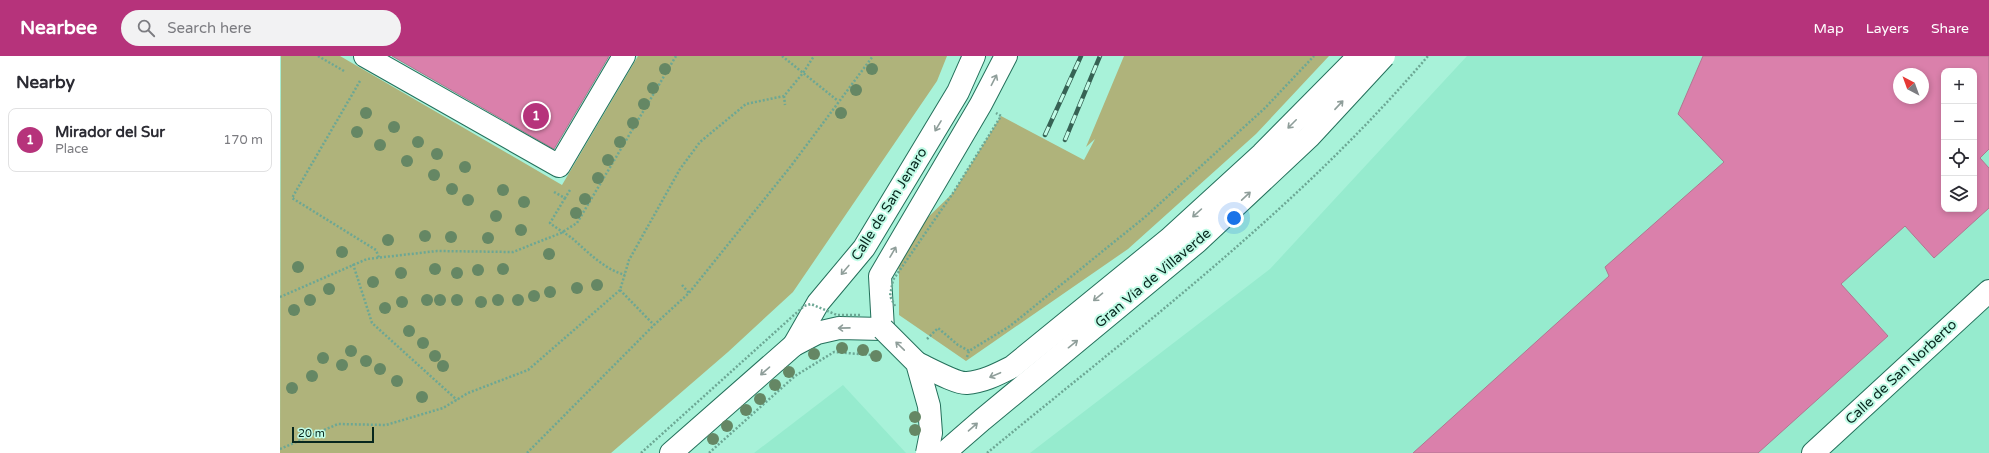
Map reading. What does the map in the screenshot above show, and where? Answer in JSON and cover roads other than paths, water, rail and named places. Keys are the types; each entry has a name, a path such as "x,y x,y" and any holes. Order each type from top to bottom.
{"street":[{"path":"365,56 559,166 624,56"},
{"name":"Calle de San Jenaro","path":"794,345 816,306 864,248 958,92 974,56"},
{"name":"Calle de San Jenaro","path":"887,318 880,276 989,109 1006,56"},
{"name":"Gran Vía de Villaverde","path":"887,318 918,363 966,384 993,377 1012,367 1169,238 1262,154 1359,56"},
{"name":"Gran Vía de Villaverde","path":"944,453 968,431 1197,242 1309,137 1384,56"},
{"name":"Calle de San Norberto","path":"1813,453 1989,291"},
{"path":"671,453 794,345 817,333 887,318"},
{"path":"918,363 929,406 931,433 927,453"}],"railway":[{"path":"1045,135 1081,56"},
{"path":"1065,140 1100,56"}],"place":[{"name":"Mirador del Sur","path":"536,116"}]}
